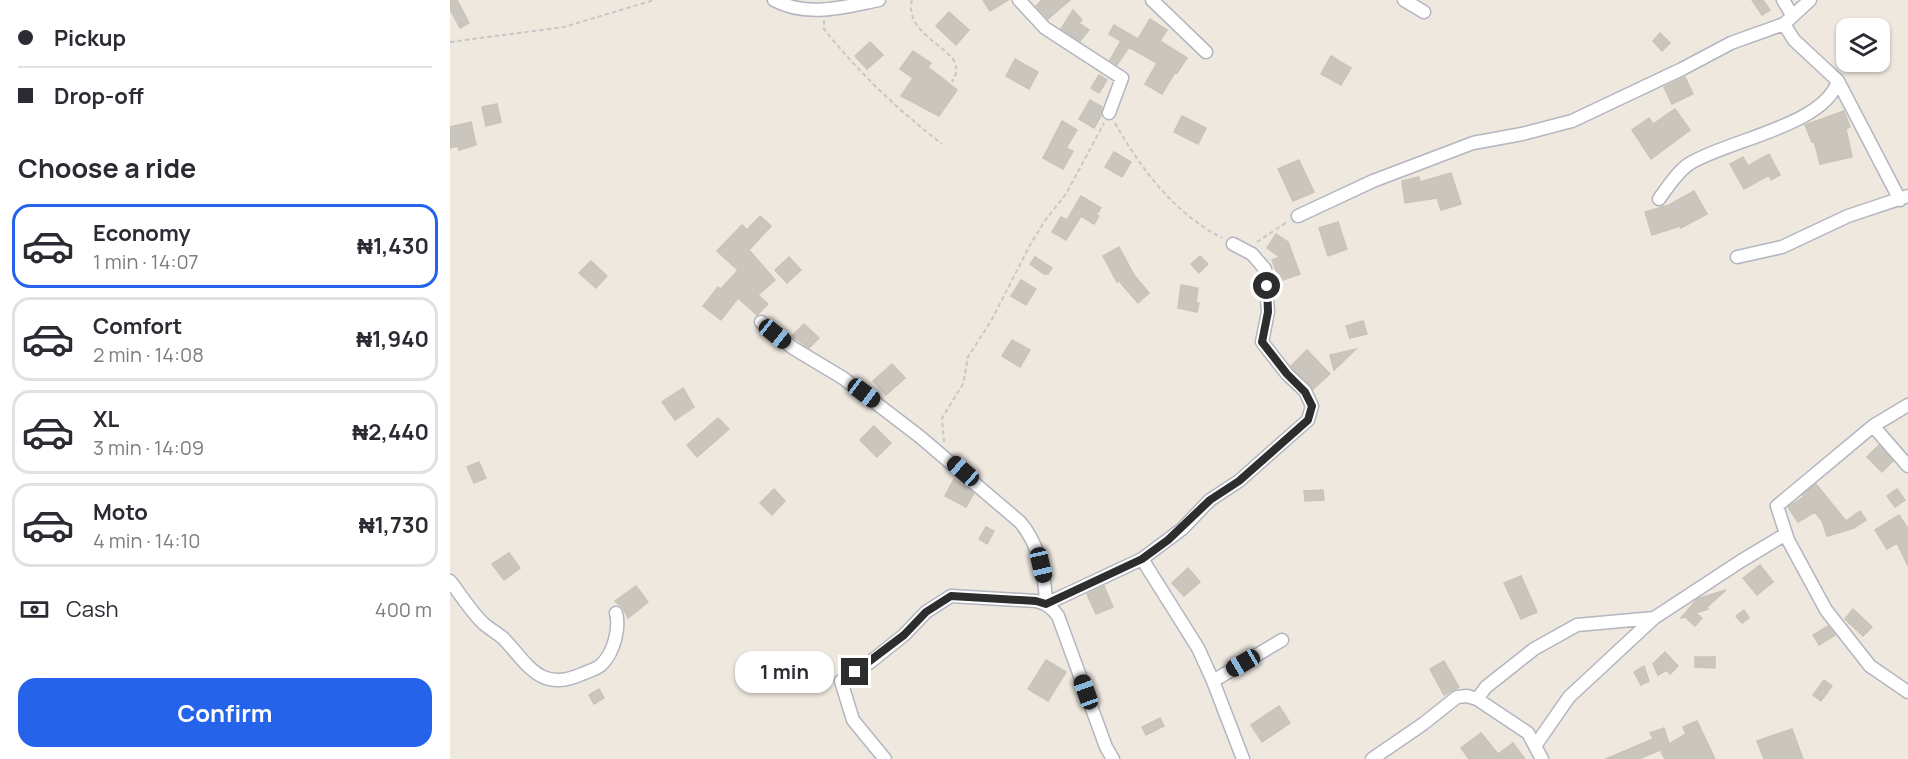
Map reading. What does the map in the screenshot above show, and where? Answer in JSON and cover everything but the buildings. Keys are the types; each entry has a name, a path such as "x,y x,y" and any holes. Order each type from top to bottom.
{"street":[{"path":"774,0 787,7 831,11 879,0"},
{"path":"1019,0 1045,28 1122,78 1109,113"},
{"path":"1152,0 1206,52"},
{"path":"1404,0 1424,12"},
{"path":"1737,257 1782,247 1848,216 1904,198 1838,81 1794,40 1783,0"},
{"path":"1298,216 1373,181 1473,143 1522,134 1572,121 1731,43 1788,20 1810,0"},
{"path":"1659,199 1686,166 1705,155 1782,127 1824,104 1835,92 1838,81"},
{"path":"1046,604 1142,559 1182,528 1210,500 1239,481 1308,420 1312,406 1305,392 1287,374 1262,342 1268,312 1265,270 1252,254 1233,244"},
{"path":"761,322 793,348 864,393 942,454 994,501 1006,508 1028,531 1043,574 1046,604"},
{"path":"1908,405 1873,426 1777,506 1786,534 1807,578 1826,610 1870,666 1908,692"},
{"path":"1873,426 1908,466"},
{"path":"1536,747 1569,697 1654,618 1786,534"},
{"path":"1142,559 1198,648 1214,681 1243,759"},
{"path":"450,581 483,624 502,637 528,667 544,679 553,681 575,677 602,664 617,634 619,624 616,613"},
{"path":"885,759 853,720 842,681 904,635 926,612 951,596 1036,601 1046,604 1058,616 1106,747 1113,759"},
{"path":"1477,699 1486,687 1534,649 1576,625 1654,618"},
{"path":"1214,681 1282,640"},
{"path":"1372,759 1423,724 1456,697 1467,696 1477,699 1528,733 1542,759"}],"path":[{"path":"450,42 564,27 654,0"},
{"path":"912,0 910,6 915,23 954,59 957,71 952,82"},
{"path":"831,11 824,21 824,29 845,55 885,98 942,144"},
{"path":"1109,113 1132,152 1160,189 1181,210 1233,244"},
{"path":"942,454 942,418 959,394 968,357 991,321 1039,230 1066,194 1109,113"},
{"path":"1253,245 1298,216"}],"route":[{"path":"855,672 904,635 926,612 951,596 1036,601 1046,604 1142,559 1182,528 1210,500 1239,481 1308,420 1312,406 1305,392 1287,374 1262,342 1268,312 1267,286"}]}
